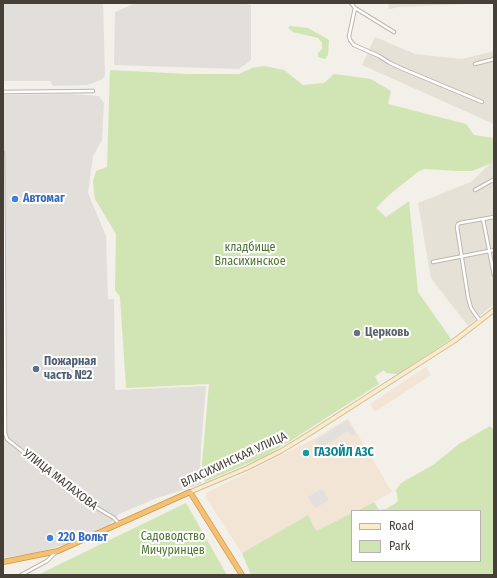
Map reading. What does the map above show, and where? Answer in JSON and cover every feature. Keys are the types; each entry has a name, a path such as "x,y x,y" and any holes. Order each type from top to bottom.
{"highway":[{"name":"ВЛАСИХИНСКАЯ УЛИЦА","path":"3,562 58,551 190,492"},
{"path":"190,492 242,575"}],"street":[{"path":"351,3 355,8 394,32"},
{"path":"355,8 349,36 354,45 403,69 482,102"},
{"path":"475,64 494,59"},
{"path":"3,92 92,91"},
{"name":"УЛИЦА МАЛАХОВА","path":"3,153 4,433 7,439 84,500 100,511 114,518 119,524"},
{"path":"475,190 494,180"},
{"path":"480,321 471,308 468,297 458,234 458,224 494,217"},
{"path":"483,219 494,275"},
{"path":"433,262 494,250"},
{"name":"ВЛАСИХИНСКАЯ УЛИЦА","path":"190,492 246,468 297,441 442,349 494,310"},
{"path":"21,575 47,562 58,551"}],"shaded area":[{"path":"3,3 103,3 105,76 101,80 87,85 53,86 50,81 3,81"},
{"path":"136,3 243,3 251,5 251,60 239,69 114,65 115,12"},
{"path":"388,3 489,3 400,7 389,9"},
{"path":"375,37 415,54 462,59 494,51 494,124 362,65"},
{"path":"72,94 99,96 104,103 102,140 93,156 88,193 106,236 108,299 114,299 115,390 206,386 201,445 201,484 157,498 119,514 108,526 67,544 39,552 3,558 3,95"},
{"path":"494,160 494,304 468,326 431,278 418,203 471,182"},
{"path":"426,367 431,375 375,412 370,404"},
{"path":"348,418 392,492 359,510 351,510 351,514 316,531 308,515 242,553 206,498 206,493 314,439"},
{"path":"347,420 356,434 352,436 348,431 321,448 316,440"},
{"path":"322,489 329,500 315,508 308,497"}],"green space":[{"path":"290,26 308,28 329,40 328,55 325,59 318,57 318,53 322,49 322,43 318,38 293,32 288,28"},
{"name":"кладбище Власихинское","path":"264,66 284,70 303,85 324,83 334,74 371,79 391,91 388,104 466,124 474,135 494,138 494,157 492,163 472,171 425,169 419,171 389,195 376,208 386,217 409,201 418,292 451,339 398,374 386,373 384,370 375,376 379,384 265,456 205,482 202,464 209,384 126,388 120,297 115,290 116,234 95,199 93,182 96,171 107,167 110,70 187,74 239,74 252,68"},
{"path":"490,426 494,430 494,575 251,575 242,553 308,515 316,531 351,514 351,562 481,562 481,510 379,510 386,509 396,503 398,500 396,490 401,483 433,465 459,444"},
{"path":"374,502 379,510 359,510"},
{"name":"Садоводство Мичуринцев","path":"186,503 227,575 38,575 60,564"}],"place":[{"name":"Автомаг","path":"15,199"},
{"name":"Церковь","path":"357,333"},
{"name":"Пожарная часть №2","path":"36,369"},
{"name":"ГАЗОЙЛ АЗС","path":"306,453"},
{"name":"220 Вольт","path":"50,538"}]}
